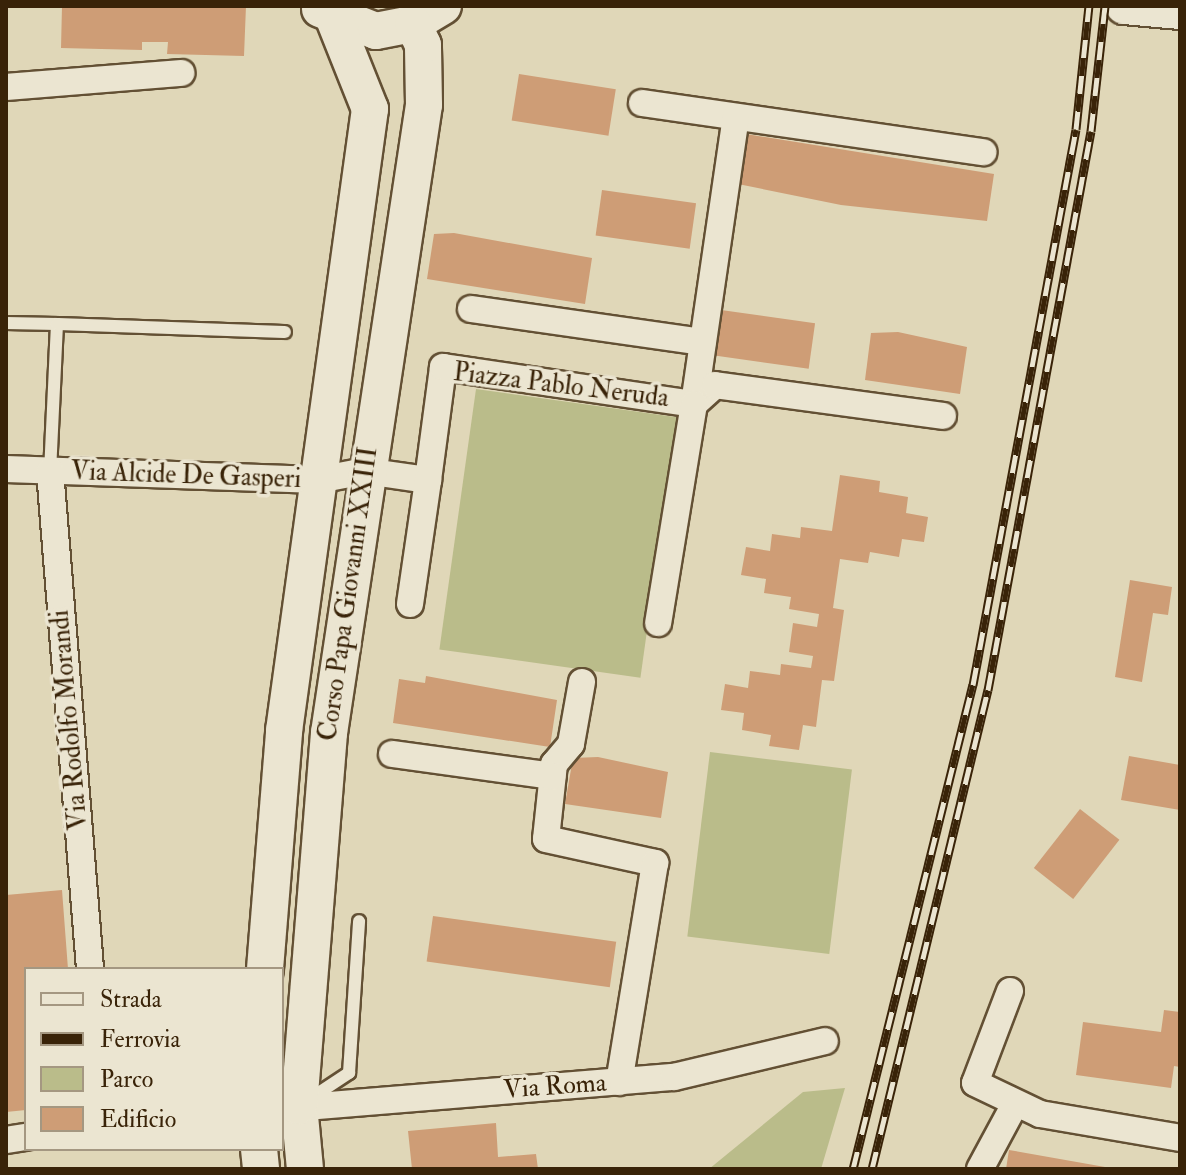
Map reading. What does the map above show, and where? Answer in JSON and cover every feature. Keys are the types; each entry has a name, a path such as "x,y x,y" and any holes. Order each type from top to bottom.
{"street":[{"path":"1124,6 1180,11"},
{"path":"325,13 376,31 428,15"},
{"name":"Corso Papa Giovanni XXIII","path":"265,967 284,731 370,109 325,13"},
{"name":"Corso Papa Giovanni XXIII","path":"305,1169 291,1107 329,733 365,471 424,105 423,45 428,15"},
{"path":"6,87 181,73"},
{"path":"642,103 984,152"},
{"name":"Piazza Pablo Neruda","path":"658,623 736,117"},
{"path":"471,309 703,342"},
{"name":"Piazza Pablo Neruda","path":"410,604 443,367 694,404"},
{"name":"Piazza Pablo Neruda","path":"694,404 715,385 943,416"},
{"name":"Via Alcide De Gasperi","path":"6,469 318,480 365,471"},
{"name":"Via Rodolfo Morandi","path":"50,471 90,967"},
{"path":"365,471 428,480"},
{"path":"582,682 571,744 553,776 546,839 655,863 619,1082"},
{"path":"392,754 553,776"},
{"path":"1010,991 975,1083 1015,1104 1180,1138"},
{"name":"Via Roma","path":"291,1107 674,1077 825,1041"},
{"path":"980,1169 1015,1104"}],"lane":[{"path":"6,323 285,332"},
{"path":"50,471 57,324"},
{"path":"291,1107 349,1073 359,921"}],"green space":[{"path":"476,389 677,417 640,678 439,649"},
{"path":"710,752 852,769 829,954 687,937"},
{"path":"845,1088 821,1169 709,1169 803,1092"}],"building":[{"path":"62,6 246,6 244,56 167,54 168,42 142,42 142,50 61,48"},
{"path":"519,74 616,89 608,136 512,120"},
{"path":"746,134 994,174 987,221 841,205 738,184"},
{"path":"602,190 696,203 690,249 596,236"},
{"path":"454,233 592,258 585,304 427,279 434,234"},
{"path":"721,310 815,323 809,369 715,356"},
{"path":"898,332 967,347 960,394 865,380 871,333"},
{"path":"840,475 880,481 879,492 908,497 906,513 928,517 924,542 902,539 899,557 870,552 868,563 840,559 833,608 844,610 834,681 822,680 816,727 803,725 799,750 769,746 771,735 742,730 744,713 721,710 725,684 748,688 750,671 780,675 781,664 811,668 813,656 789,652 793,623 817,627 819,614 789,609 791,597 764,593 766,579 741,575 746,547 770,551 772,534 800,538 801,527 832,531"},
{"path":"1130,580 1172,587 1168,615 1153,613 1142,682 1115,677"},
{"path":"426,676 557,700 550,747 393,723 399,679 425,683"},
{"path":"1129,756 1180,765 1180,810 1121,800"},
{"path":"598,757 668,772 661,818 565,804 573,758"},
{"path":"1080,809 1119,840 1073,899 1034,868"},
{"path":"62,890 68,967 24,967 24,1110 6,1112 6,895"},
{"path":"433,916 616,942 610,987 427,962"},
{"path":"1164,1010 1180,1012 1180,1067 1174,1066 1171,1088 1076,1075 1083,1022 1161,1032"},
{"path":"496,1123 498,1157 536,1154 538,1169 412,1169 408,1131"},
{"path":"1009,1150 1105,1167 1006,1169"}],"railway":[{"path":"853,1169 973,685 1076,129 1089,6"},
{"path":"872,1169 988,690 1091,131 1105,6"}]}
